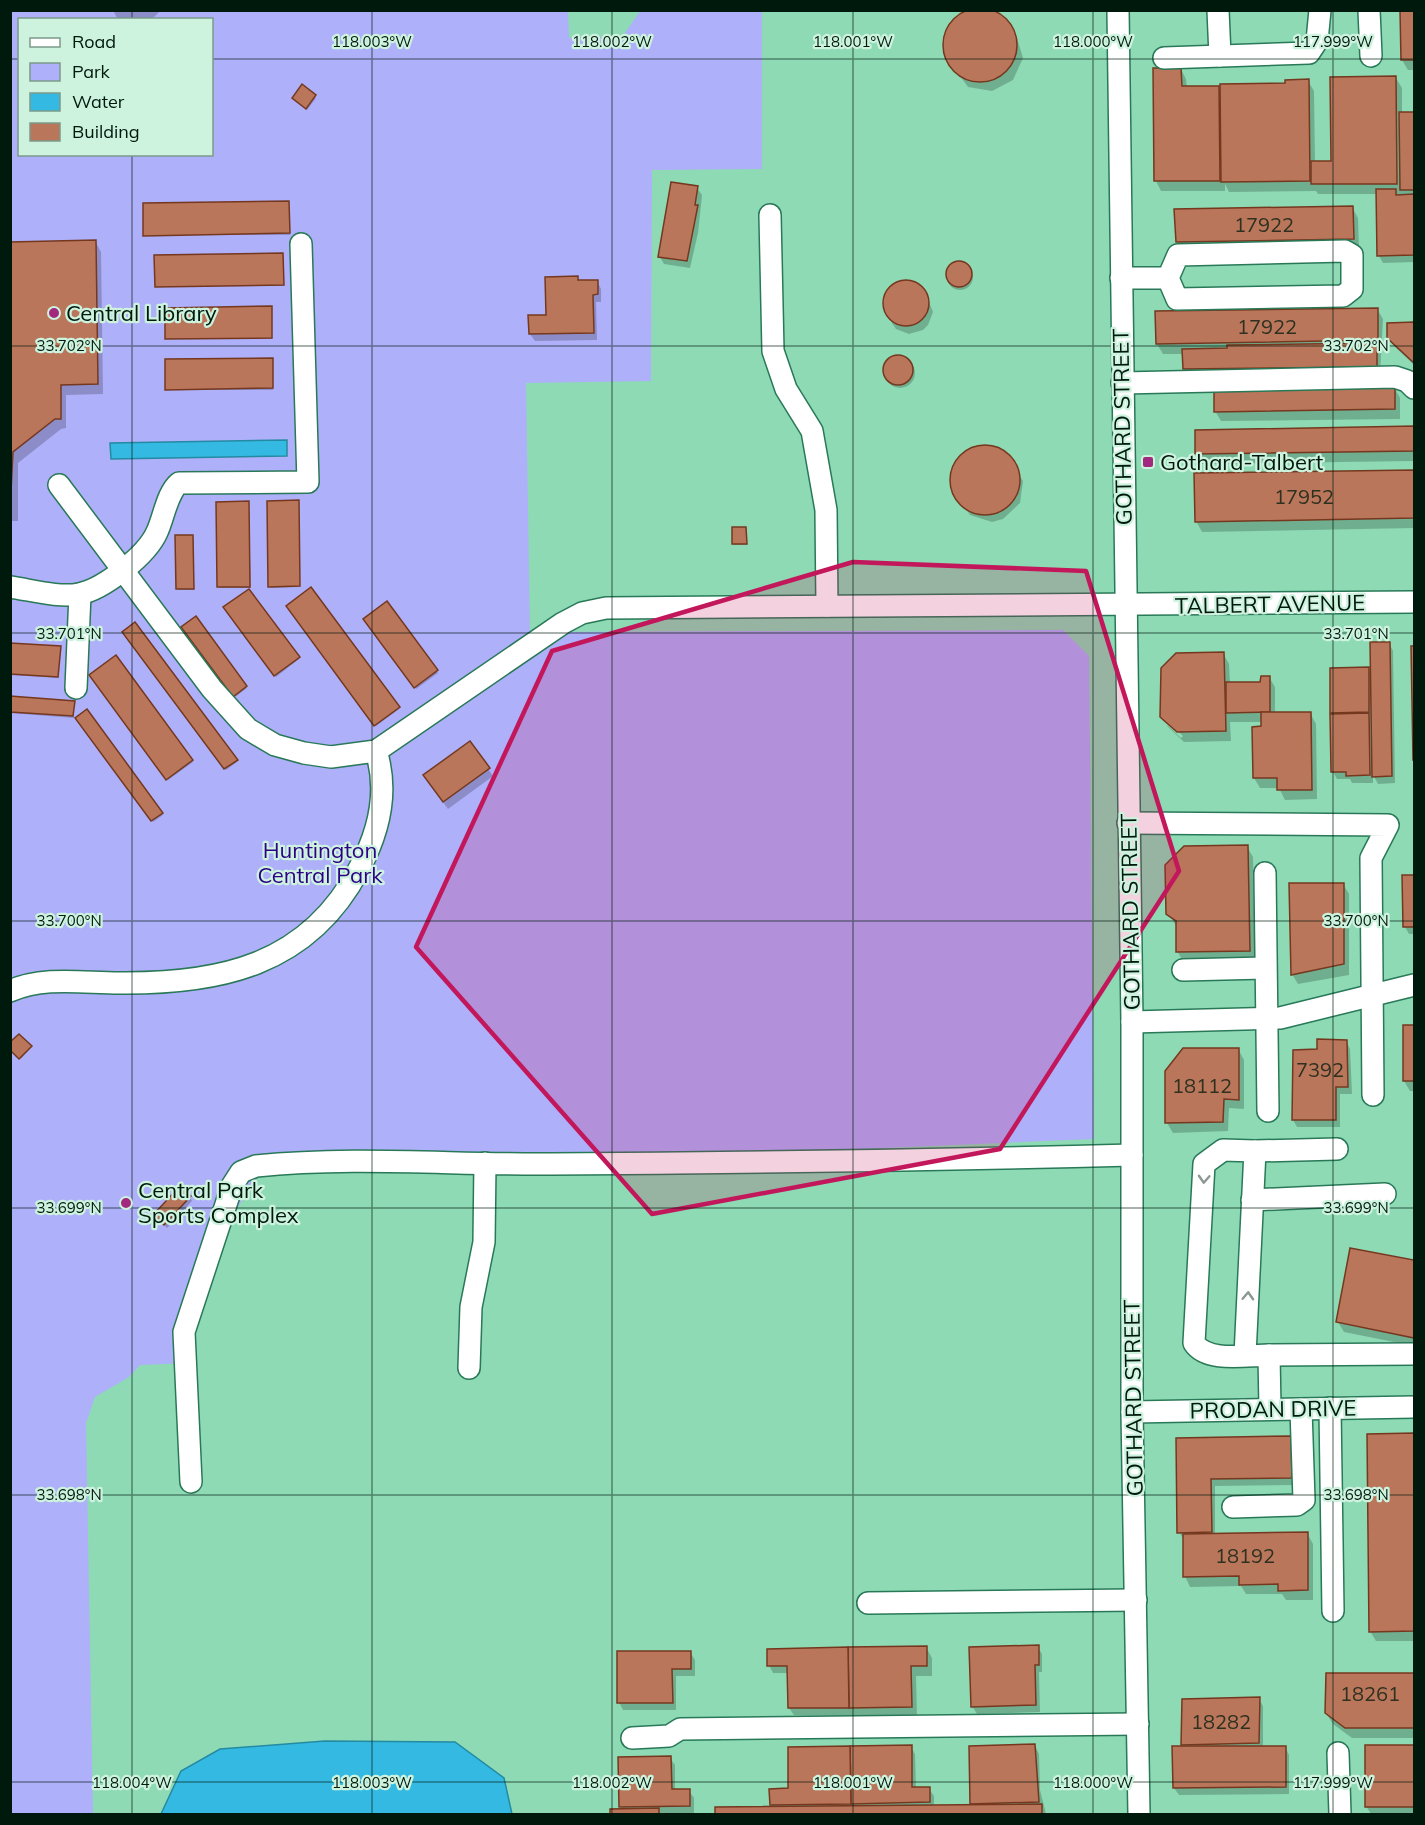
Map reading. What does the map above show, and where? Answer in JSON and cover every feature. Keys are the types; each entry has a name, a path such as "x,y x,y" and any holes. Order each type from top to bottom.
{"street":[{"name":"GOTHARD STREET","path":"1118,10 1132,1022 1132,1412 1139,1815"},
{"path":"1218,10 1220,56"},
{"path":"1164,58 1309,53 1317,40 1320,10"},
{"path":"1369,10 1371,56"},
{"path":"770,215 773,351 786,389 812,431 826,510 827,606"},
{"path":"10,587 80,594 122,570 154,540 166,513 172,488 179,483 308,482 301,244"},
{"path":"1345,250 1352,255 1352,289 1343,296 1177,299 1168,278 1178,255 1345,250"},
{"path":"1121,278 1168,278"},
{"path":"1122,383 1395,377 1407,381 1414,388"},
{"path":"10,991 53,981 119,983 184,981 238,971 280,953 321,922 351,885 367,855 377,827 383,796 383,781 376,751 331,757 304,753 275,745 248,729 212,689 59,485"},
{"path":"76,688 80,594"},
{"name":"TALBERT AVENUE","path":"376,751 563,623 582,613 606,608 1414,602"},
{"path":"1128,823 1388,825 1371,858 1374,995 1373,1095"},
{"path":"1265,873 1268,1111"},
{"path":"1183,970 1265,968"},
{"path":"1132,1022 1280,1018 1414,985"},
{"path":"1337,1149 1223,1150 1204,1164 1194,1343 1198,1350 1209,1354 1414,1354"},
{"path":"1245,1355 1255,1151"},
{"path":"191,1482 183,1332 232,1186 241,1172 256,1166 295,1162 395,1160 486,1163 815,1163 1132,1155"},
{"path":"469,1368 471,1306 484,1242 486,1163"},
{"path":"1252,1200 1385,1194"},
{"path":"1269,1355 1270,1409"},
{"name":"PRODAN DRIVE","path":"1132,1412 1414,1407"},
{"path":"1330,1408 1333,1611"},
{"path":"1233,1507 1297,1505 1304,1500 1301,1409"},
{"path":"868,1603 1136,1600"},
{"path":"632,1738 669,1736 680,1729 689,1728 1138,1724"},
{"path":"1338,1753 1340,1815"}],"highlighted area":[{"path":"853,562 1086,571 1179,871 1000,1149 652,1214 416,947 552,651"}],"green space":[{"name":"Huntington Central Park","path":"568,10 569,38 623,36 640,11 762,11 762,169 652,170 651,381 526,383 530,632 1063,630 1089,656 1094,1139 259,1175 223,1230 187,1363 140,1365 129,1377 95,1397 86,1423 93,1814 11,1814 11,11"}],"water":[{"path":"287,440 287,456 111,459 110,443"},
{"path":"325,1741 455,1742 504,1778 512,1814 161,1814 181,1771 220,1749"}],"building":[{"path":"980,8 994,11 1006,19 1014,31 1017,45 1014,59 1006,71 994,79 980,82 966,79 954,71 946,59 943,45 946,31 954,19 966,11"},
{"path":"1400,10 1414,10 1414,60 1401,60"},
{"path":"1153,68 1181,68 1182,86 1219,86 1220,181 1154,181"},
{"path":"1396,76 1397,184 1311,184 1311,161 1331,161 1330,77"},
{"path":"1309,79 1310,181 1221,182 1220,84 1285,83 1285,80"},
{"path":"302,84 316,95 306,109 292,98"},
{"path":"1399,112 1414,112 1414,190 1400,190"},
{"path":"671,182 698,186 695,205 698,205 687,261 658,257"},
{"path":"1376,189 1396,189 1396,195 1414,194 1414,255 1377,256"},
{"path":"289,201 290,233 143,236 143,203"},
{"path":"1353,206 1354,239 1176,242 1174,209"},
{"name":"Central Library","path":"96,240 98,384 61,385 61,419 55,419 13,452 10,511 10,242"},
{"path":"283,253 284,285 155,287 154,255"},
{"path":"959,261 968,265 972,274 968,283 959,287 950,283 946,274 950,265"},
{"path":"578,276 578,280 598,280 598,294 593,295 594,333 529,334 528,315 546,315 545,277"},
{"path":"906,280 915,281 922,287 928,294 928,312 922,319 915,325 906,326 897,325 890,319 884,312 883,303 884,294 890,287 897,281"},
{"path":"272,306 272,338 165,339 165,308"},
{"path":"1378,308 1378,340 1156,344 1155,311"},
{"path":"1414,322 1414,363 1387,338 1387,323"},
{"path":"1377,343 1377,367 1183,369 1182,349 1227,348 1227,345"},
{"path":"898,355 909,359 913,370 909,381 898,385 887,381 883,370 887,359"},
{"path":"273,358 273,388 165,390 165,359"},
{"path":"1395,386 1395,409 1214,412 1214,390"},
{"path":"1414,426 1414,451 1195,454 1195,430"},
{"path":"985,445 1004,451 1014,461 1020,480 1014,499 1004,509 985,515 966,509 956,499 950,480 956,461 966,451"},
{"path":"1414,470 1414,518 1195,522 1194,473"},
{"path":"299,500 300,586 268,587 267,501"},
{"path":"249,501 250,587 217,587 216,502"},
{"path":"732,527 746,527 747,544 732,544"},
{"path":"175,535 193,535 194,589 176,589"},
{"path":"311,587 400,707 374,726 286,606"},
{"path":"249,589 300,657 274,676 223,607"},
{"path":"387,601 438,670 414,688 363,619"},
{"path":"196,616 247,686 233,697 181,627"},
{"path":"135,622 238,760 224,769 122,632"},
{"path":"1370,642 1390,642 1392,776 1372,777"},
{"path":"10,643 61,646 58,677 10,674"},
{"path":"1411,646 1414,646 1414,760 1413,760"},
{"path":"1224,652 1226,731 1177,732 1160,717 1161,668 1176,653"},
{"path":"116,655 193,760 166,780 89,675"},
{"path":"1369,667 1369,712 1330,713 1330,668"},
{"path":"1261,676 1270,676 1270,712 1226,713 1226,682 1260,682"},
{"path":"10,696 75,701 73,716 10,712"},
{"path":"87,709 163,813 151,821 75,718"},
{"path":"1261,712 1311,712 1312,790 1277,790 1277,778 1253,778 1252,727 1261,726"},
{"path":"1369,713 1370,775 1346,776 1346,772 1331,772 1330,714"},
{"path":"470,741 490,768 443,802 423,775"},
{"path":"1248,845 1250,951 1176,952 1176,921 1166,914 1165,865 1184,846"},
{"path":"1402,875 1414,875 1414,927 1403,927"},
{"path":"1289,883 1344,883 1344,964 1291,975"},
{"path":"1403,1025 1414,1025 1414,1081 1403,1081"},
{"path":"19,1034 32,1046 19,1059 10,1050 10,1042"},
{"path":"1317,1039 1347,1040 1348,1087 1336,1087 1336,1120 1292,1120 1293,1050 1317,1049"},
{"path":"1183,1048 1239,1048 1239,1100 1224,1099 1223,1122 1165,1123 1165,1071"},
{"path":"180,1186 191,1196 164,1225 153,1215"},
{"path":"1350,1248 1414,1260 1414,1338 1336,1322"},
{"path":"1414,1433 1414,1631 1369,1632 1367,1434"},
{"path":"1291,1436 1292,1478 1211,1479 1212,1532 1177,1533 1176,1438"},
{"path":"1308,1532 1308,1590 1278,1591 1278,1584 1239,1585 1239,1576 1183,1577 1183,1534"},
{"path":"1039,1645 1039,1665 1035,1665 1036,1705 971,1707 969,1647"},
{"path":"927,1646 927,1666 911,1666 912,1707 849,1708 848,1647"},
{"path":"848,1647 849,1708 788,1708 787,1666 767,1666 767,1649"},
{"path":"617,1651 691,1651 691,1669 672,1669 673,1703 617,1703"},
{"path":"1326,1673 1414,1673 1414,1728 1345,1728 1325,1713"},
{"path":"1260,1697 1259,1743 1181,1745 1182,1699"},
{"path":"1035,1744 1039,1802 970,1804 969,1746"},
{"path":"912,1745 912,1787 930,1787 930,1802 851,1804 850,1746"},
{"path":"1365,1745 1414,1745 1414,1807 1365,1807"},
{"path":"850,1746 851,1804 770,1805 769,1789 788,1788 788,1747"},
{"path":"1172,1746 1286,1746 1286,1787 1173,1788"},
{"path":"671,1756 672,1789 690,1789 690,1806 619,1807 618,1757"},
{"path":"1042,1804 1042,1814 715,1814 715,1807"},
{"path":"659,1808 659,1814 610,1814 610,1809"}],"place":[{"name":"Central Library","path":"54,313"},
{"name":"Gothard-Talbert","path":"1148,462"},
{"name":"Central Park Sports Complex","path":"126,1203"}]}
